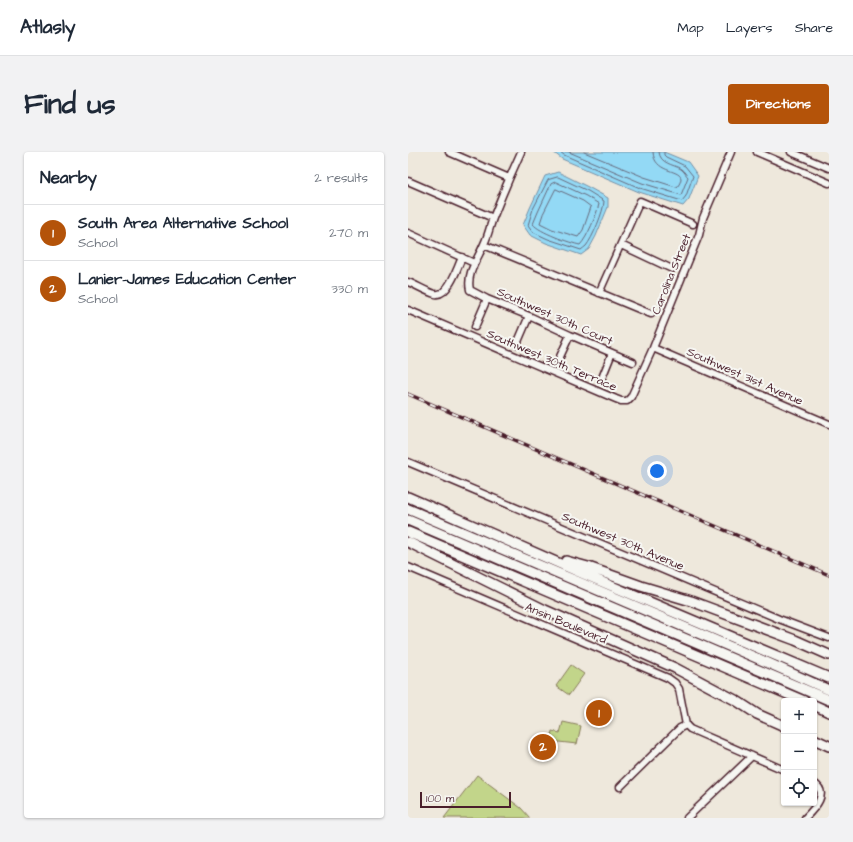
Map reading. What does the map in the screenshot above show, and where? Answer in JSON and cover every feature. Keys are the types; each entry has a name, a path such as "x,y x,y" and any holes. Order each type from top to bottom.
{"highway":[{"path":"408,497 829,678"},
{"path":"408,509 829,690"},
{"path":"408,520 829,700"},
{"path":"408,532 797,698"},
{"path":"408,542 545,610 675,668 737,701 757,714 781,725"},
{"path":"536,553 588,567 641,586 691,601 795,640 829,655"},
{"path":"817,706 829,712"},
{"path":"817,740 829,746"}],"street":[{"path":"449,152 509,178"},
{"path":"408,233 474,263 484,244 509,178 521,152"},
{"name":"Carolina Street","path":"627,401 632,397 653,348 699,235 703,218 730,152"},
{"path":"757,152 829,183"},
{"path":"791,152 829,168"},
{"path":"408,181 493,218"},
{"path":"599,293 640,200 692,224"},
{"path":"484,244 651,314"},
{"path":"621,245 672,269"},
{"path":"408,282 436,294 442,293 446,290 450,283 462,258"},
{"name":"Southwest 30th Court","path":"474,263 468,285 470,290 487,299 633,362"},
{"path":"475,327 487,299"},
{"name":"Southwest 30th Terrace","path":"408,310 616,399 627,401"},
{"path":"516,344 529,316"},
{"path":"558,361 570,335"},
{"name":"Southwest 31st Avenue","path":"653,348 829,424"},
{"path":"602,378 612,353"},
{"name":"Southwest 30th Avenue","path":"408,462 779,619 829,638"},
{"name":"Ansin Boulevard","path":"408,567 668,678 675,683 679,689 686,725"},
{"path":"620,787 680,728 686,725 690,729 781,769"},
{"path":"687,818 752,756"},
{"path":"805,818 823,800 826,794 823,787 817,784"}],"green space":[{"path":"571,665 584,674 569,695 556,686"},
{"path":"563,722 581,726 577,744 550,741 552,731 560,733"},
{"path":"477,775 521,808 530,818 444,818"}],"water":[{"path":"553,152 664,152 688,162 698,176 689,199 683,206 639,192 562,159"},
{"path":"558,172 608,198 608,207 596,236 589,249 581,255 546,243 530,235 523,225 545,176"}],"railway":[{"path":"408,394 829,575"}],"place":[{"name":"South Area Alternative School","path":"599,713"},
{"name":"Lanier-James Education Center","path":"543,747"}]}
